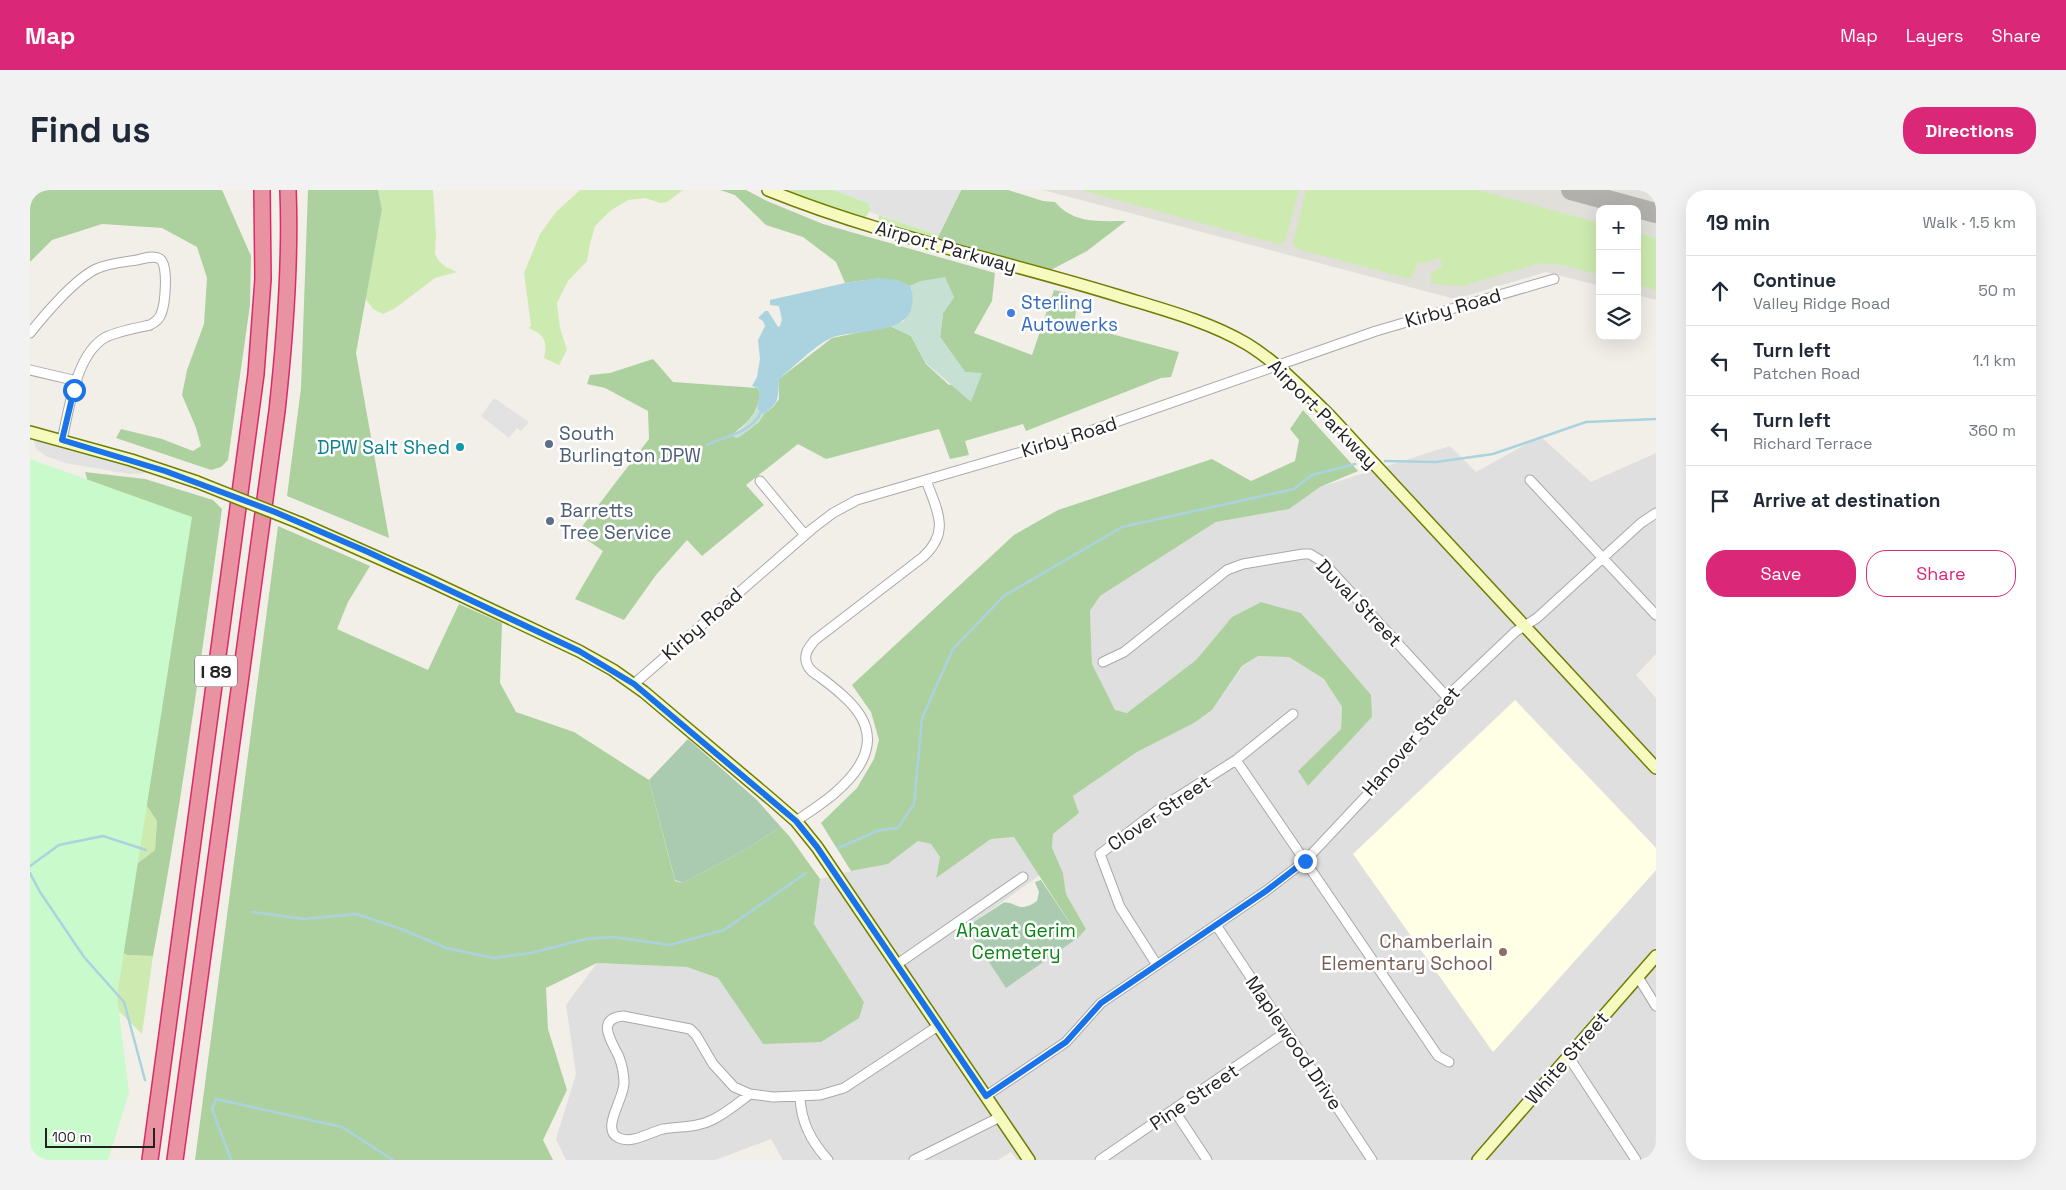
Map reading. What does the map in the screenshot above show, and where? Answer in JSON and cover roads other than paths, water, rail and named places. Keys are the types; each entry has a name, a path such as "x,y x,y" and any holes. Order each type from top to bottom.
{"highway":[{"name":"I 89","path":"151,1157 256,374 262,279 262,190"},
{"name":"I 89","path":"175,1160 277,411 287,296 288,190"}],"street":[{"name":"Airport Parkway","path":"768,190 915,240 1097,289 1168,311 1240,340 1278,365 1329,415 1656,768"},
{"path":"30,333 57,303 95,270 108,265 151,257 161,259 165,273 162,308 159,318 150,325 107,336 98,342 88,353 77,381 62,440"},
{"name":"Kirby Road","path":"634,684 805,535 833,513 857,500 1073,437 1401,323 1554,279"},
{"path":"30,370 77,381"},
{"path":"30,432 62,440 197,482 300,523 368,552 579,651 634,684 796,821 817,847 1029,1160"},
{"path":"796,821 829,798 849,778 861,762 868,743 866,728 858,712 839,692 809,668 806,662 806,653 815,640 924,557 936,544 939,537 940,524 926,480"},
{"path":"1530,480 1656,615"},
{"path":"760,481 805,535"},
{"name":"Hanover Street","path":"986,1096 1066,1042 1101,1003 1266,891 1305,861 1383,778 1447,697 1515,632 1537,618 1641,523 1656,514"},
{"name":"Duval Street","path":"1104,662 1124,652 1218,576 1236,566 1310,554 1323,562 1447,697"},
{"name":"Clover Street","path":"1157,965 1120,907 1100,854 1159,809 1236,760 1293,714"},
{"path":"1236,760 1438,1056 1449,1062"},
{"path":"896,964 1023,877"},
{"name":"Maplewood Drive","path":"1216,925 1372,1160"},
{"name":"White Street","path":"1478,1160 1656,956"},
{"path":"1638,977 1656,1006"},
{"path":"750,1094 715,1119 702,1124 662,1129 630,1139 618,1138 612,1132 610,1123 623,1092 624,1076 620,1060 607,1035 609,1024 615,1018 623,1016 690,1030 696,1035 709,1058 722,1075 734,1087 750,1094 773,1097 820,1095 844,1088 938,1026"},
{"name":"Pine Street","path":"1100,1160 1286,1032"},
{"path":"1568,1056 1636,1160"},
{"path":"800,1096 801,1115 805,1126 828,1160"},
{"path":"1174,1110 1207,1160"},
{"path":"914,1160 1000,1117"}],"water":[{"path":"879,278 897,280 910,286 913,300 908,315 901,322 890,327 841,335 824,342 779,379 778,395 773,406 764,414 757,409 760,392 752,386 757,377 760,359 758,340 765,326 763,321 758,318 765,311 768,311 778,327 782,320 779,306 770,305 770,300 845,283"}],"waterway":[{"path":"707,445 745,429 757,419 761,412"},
{"path":"1385,461 1436,462 1493,454 1586,422 1656,419"},
{"path":"838,848 880,830 898,828 914,804 922,718 953,649 1004,596 1122,527 1294,489 1312,475 1355,464"},
{"path":"30,866 59,845 103,836 146,850"},
{"path":"30,873 40,892 84,957 124,1002 145,1080"},
{"path":"252,912 304,919 356,914 401,929 446,948 494,958 531,953 586,939 613,937 670,945 724,930 806,873"},
{"path":"231,1160 212,1109 216,1099 342,1127 393,1160"}],"place":[{"name":"Sterling Autowerks","path":"1011,313"},
{"name":"South Burlington DPW","path":"549,444"},
{"name":"DPW Salt Shed","path":"460,447"},
{"name":"Barretts Tree Service","path":"550,521"},
{"name":"Chamberlain Elementary School","path":"1503,952"}],"park label":[{"name":"Ahavat Gerim Cemetery","path":"1016,941"}]}
